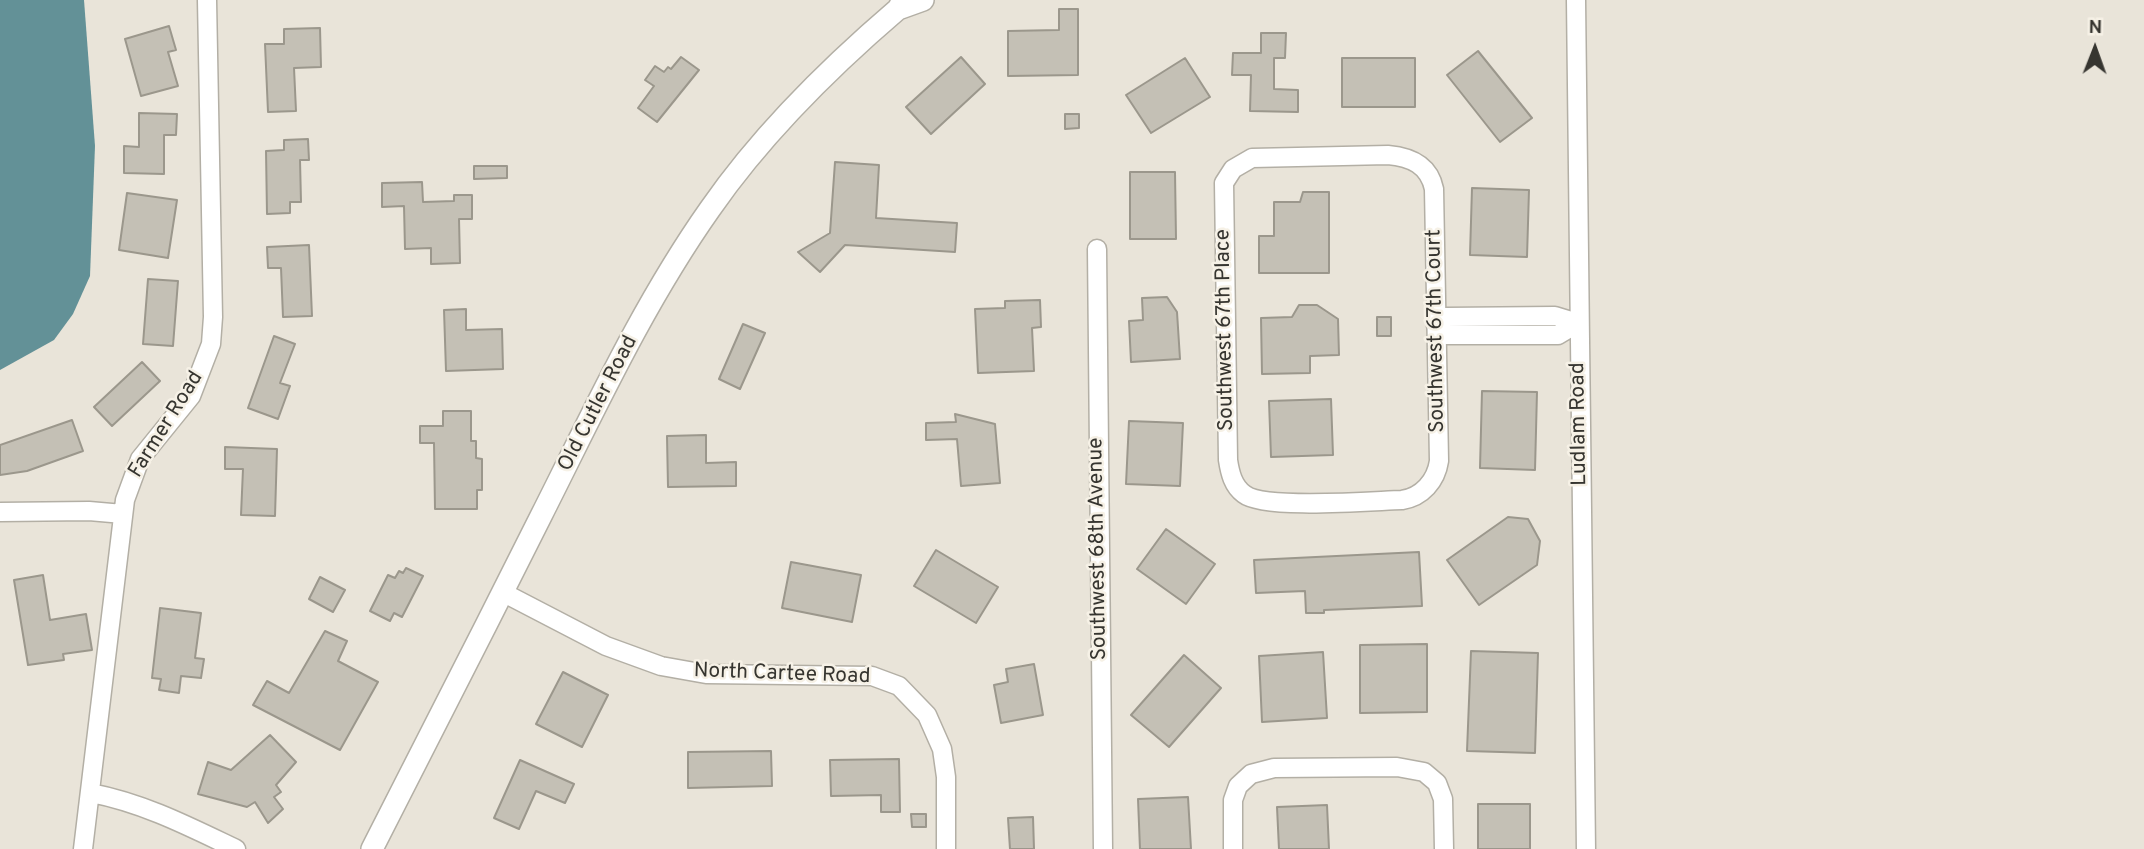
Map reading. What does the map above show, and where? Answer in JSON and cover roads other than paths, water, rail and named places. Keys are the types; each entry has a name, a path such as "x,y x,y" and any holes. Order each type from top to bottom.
{"main road":[{"path":"901,5 923,0"},
{"name":"Old Cutler Road","path":"372,849 648,310 711,207 794,108 839,61 901,5"}],"street":[{"name":"Farmer Road","path":"83,849 122,514 129,485 140,459 191,396 211,344 213,317 207,0"},
{"name":"Ludlam Road","path":"1576,0 1586,849"},
{"name":"Southwest 67th Court","path":"1233,169 1244,160 1257,158 1388,155 1412,160 1425,169 1433,181 1439,461 1435,476 1423,491"},
{"name":"Southwest 67th Place","path":"1233,169 1223,190 1227,443 1232,478 1240,491 1262,502 1402,500 1423,491"},
{"name":"Southwest 68th Avenue","path":"1097,249 1103,849"},
{"path":"1436,326 1446,317 1555,316 1578,323"},
{"path":"0,512 89,510 122,514"},
{"name":"North Cartee Road","path":"502,592 606,646 673,669 740,676 859,675 886,679 899,686 927,715 942,749 946,777 946,849"},
{"path":"1233,849 1233,800 1244,779 1267,769 1406,767 1432,777 1443,799 1444,849"},
{"path":"91,793 126,800 158,812 236,849"}],"water":[{"path":"0,0 84,0 95,146 90,276 73,314 54,340 0,370"}]}
